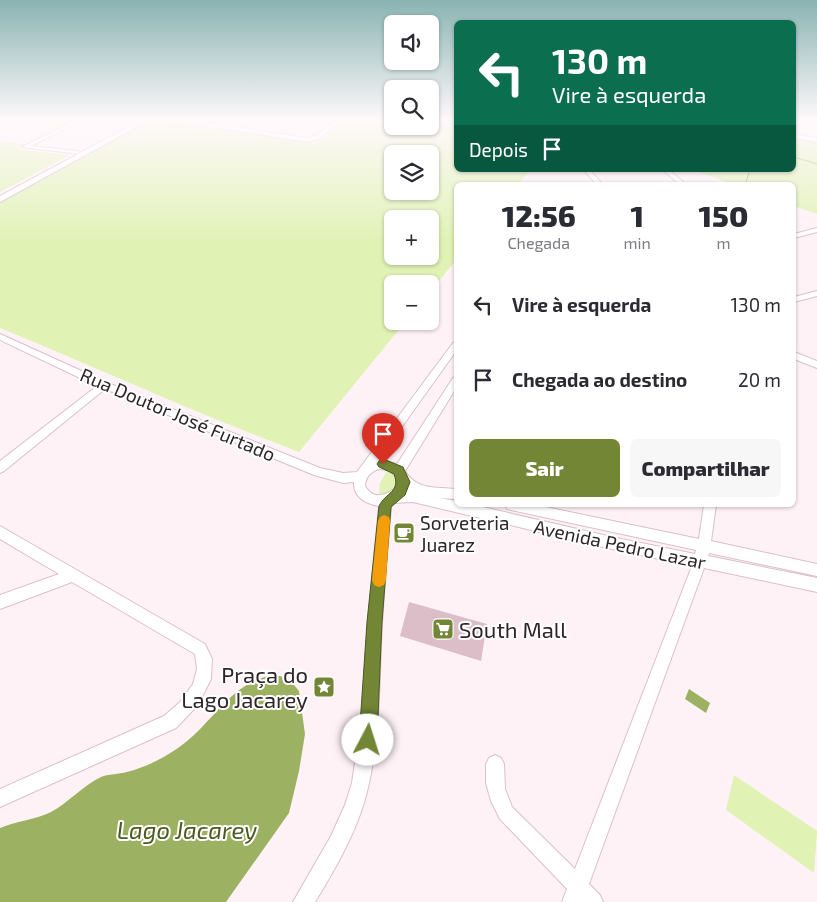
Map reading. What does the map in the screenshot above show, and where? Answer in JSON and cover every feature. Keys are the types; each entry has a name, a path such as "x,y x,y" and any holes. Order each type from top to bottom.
{"main road":[{"path":"0,195 63,161"},
{"path":"0,199 70,161"}],"street":[{"path":"668,172 680,182"},
{"path":"796,235 817,230"},
{"path":"796,299 817,293"},
{"name":"Rua Doutor José Furtado","path":"1,339 104,385 318,472 343,478 363,473"},
{"path":"392,499 376,501 365,496 359,487 363,473 454,348"},
{"path":"796,356 817,366"},
{"path":"303,902 339,842 355,803 365,762 385,506 401,491 401,476 454,383"},
{"path":"0,468 104,385"},
{"path":"363,473 383,464 401,476 408,486 454,494"},
{"name":"Avenida Pedro Lazar","path":"392,499 408,497 454,506"},
{"name":"Avenida Pedro Lazar","path":"457,507 563,532 817,570"},
{"name":"Avenida Pedro Lazar","path":"520,507 564,517 817,585"},
{"path":"575,894 702,554 710,507"},
{"path":"563,532 564,517"},
{"path":"0,532 200,649 205,662 204,676 195,695 181,714 153,731 0,798"},
{"path":"0,602 73,575"},
{"path":"495,764 494,776 497,795 506,813 575,894 593,902"}],"shaded area":[{"path":"0,161 58,161 0,192"},
{"path":"75,161 384,161 384,200 439,200 439,161 454,161 454,172 528,172 520,182 454,182 454,262 439,281 439,275 384,275 384,330 399,330 299,452 186,407 0,328 0,202"},
{"path":"796,161 817,161 817,214 796,207 796,182 727,182 699,172 796,172"},
{"path":"387,471 395,475 397,484 390,492 379,494 380,483"},
{"path":"734,775 817,831 814,873 726,810"}],"water":[{"name":"Lago Jacarey","path":"270,676 280,676 290,680 299,691 305,734 299,771 289,813 226,902 0,902 0,828 51,812 101,777 134,770 166,756 190,739 232,696 256,680"},
{"path":"689,689 710,703 706,713 685,699"}],"building":[{"name":"South Mall","path":"409,602 487,624 481,661 400,636"}],"waterway":[{"path":"807,161 817,164"},
{"path":"746,182 749,172"}],"slow traffic":[{"path":"379,580 384,521"}],"place":[{"name":"Sorveteria Juarez","path":"404,533"},
{"name":"South Mall","path":"443,629"},
{"name":"Praça do Lago Jacarey","path":"324,687"}],"route":[{"path":"368,740 375,622 385,506 389,500 401,491 404,482 401,474 395,467 383,464"}]}
